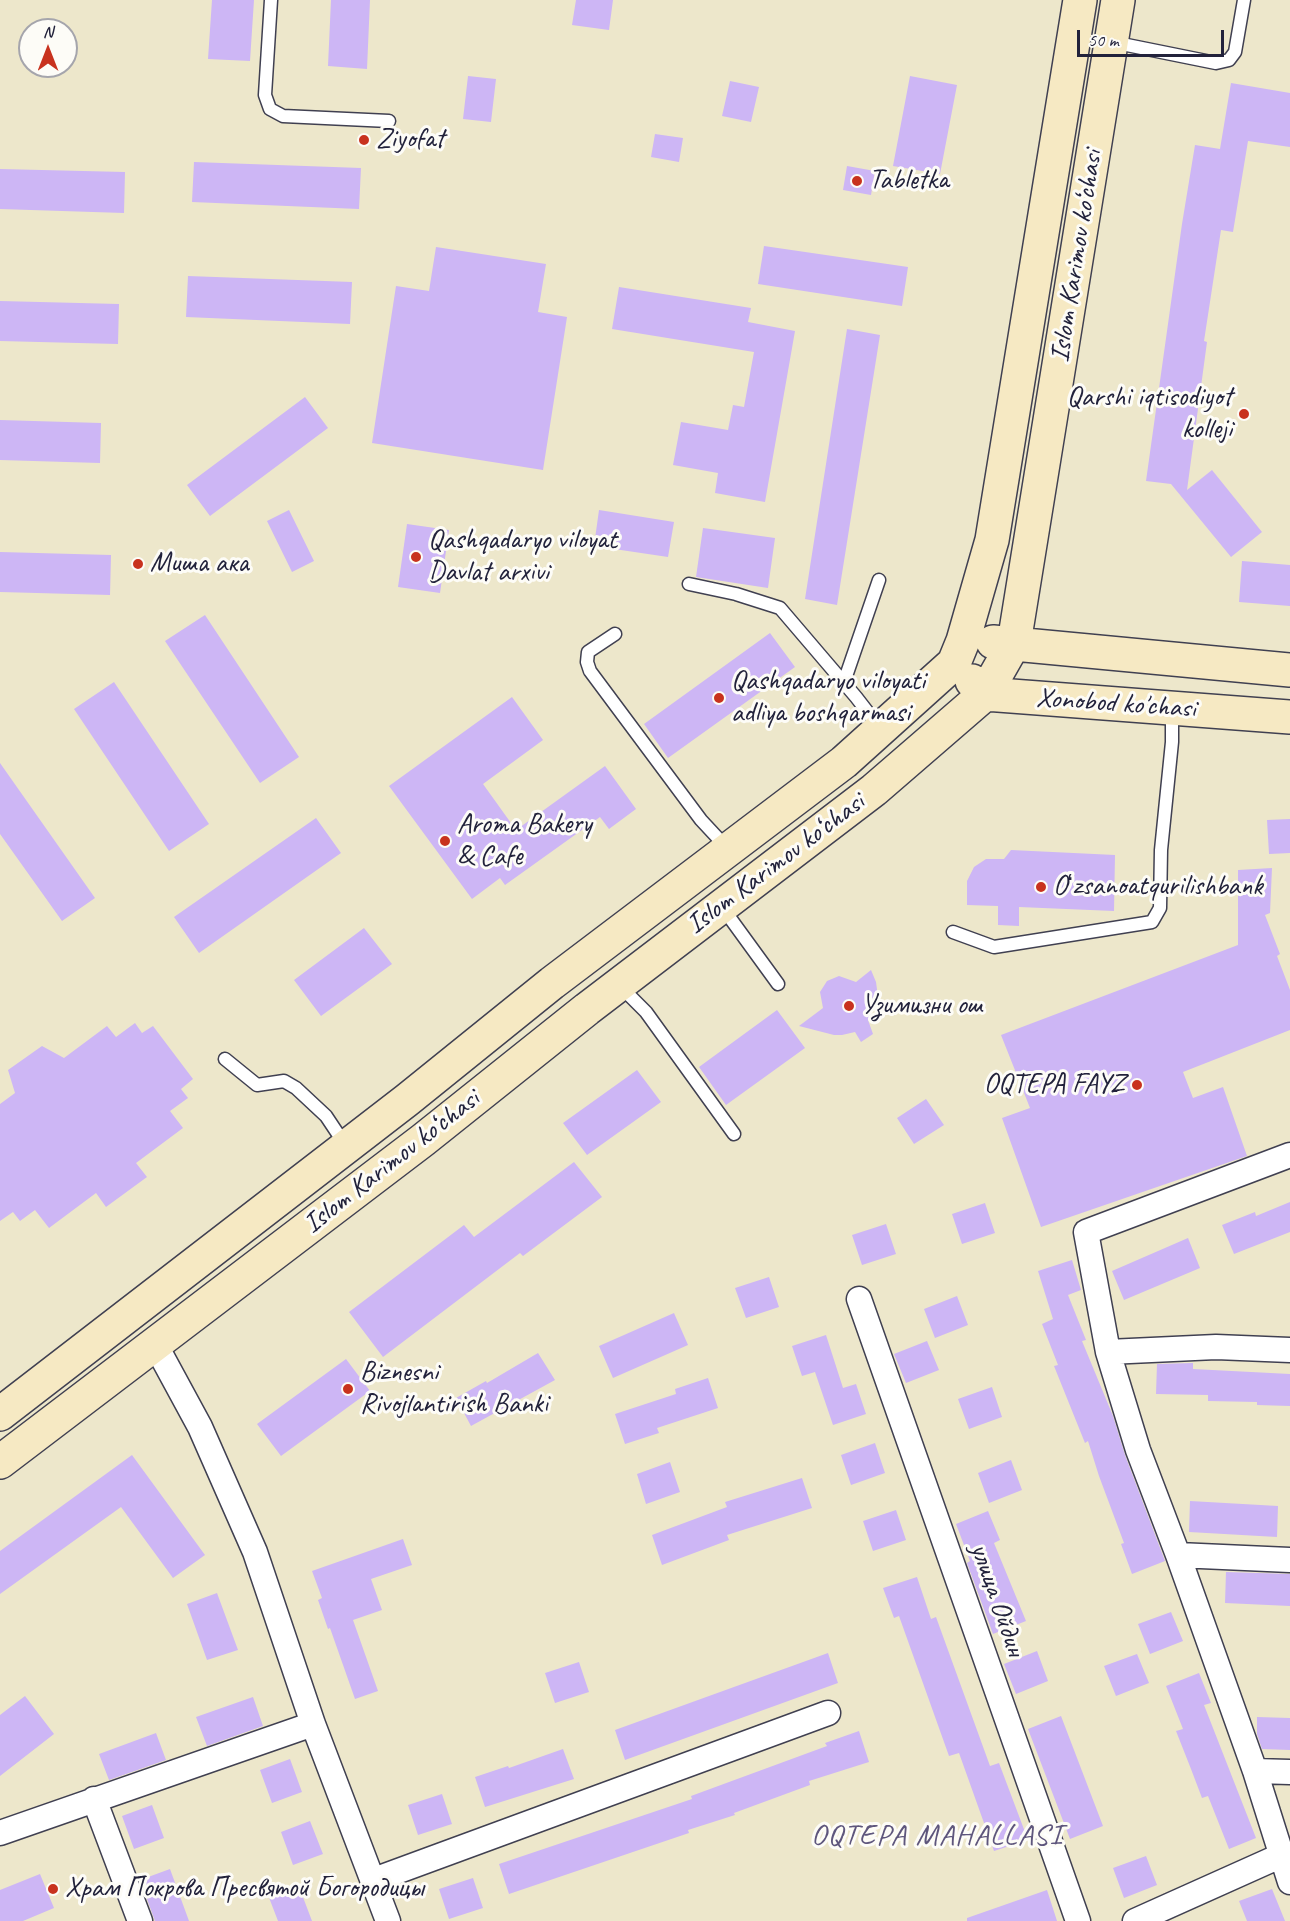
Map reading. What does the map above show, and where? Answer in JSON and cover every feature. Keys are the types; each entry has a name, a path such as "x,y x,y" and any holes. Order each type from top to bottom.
{"main road":[{"name":"Islom Karimov ko‘chasi","path":"0,1414 347,1147 559,978 844,762 958,652 992,540 1080,0"},
{"name":"Islom Karimov ko‘chasi","path":"0,1462 423,1140 587,1009 873,790 985,694 1014,643 1118,0"},
{"name":"Xonobod ko'chasi","path":"958,652 1014,643 1290,670"},
{"path":"958,652 985,694"},
{"name":"Xonobod ko'chasi","path":"985,694 1290,717"},
{"path":"559,978 587,1009"}],"street":[{"path":"1290,1155 1086,1232 1108,1352 1138,1450 1178,1554 1255,1771 1290,1882"},
{"name":"улица Ойдин","path":"859,1299 1078,1921"},
{"path":"155,1344 200,1426 255,1552 313,1724 388,1921"},
{"path":"1108,1352 1216,1347 1290,1350"},
{"path":"1178,1554 1290,1560"},
{"path":"374,1880 828,1713"},
{"path":"0,1833 313,1724"},
{"path":"1255,1771 1290,1772"},
{"path":"94,1799 140,1921"},
{"path":"1135,1921 1280,1856"}],"lane":[{"path":"271,0 265,95 270,109 283,116 389,121"},
{"path":"1112,42 1216,63 1229,60 1235,52 1244,0"},
{"path":"844,682 879,580"},
{"path":"689,584 736,594 780,608 844,682 880,729"},
{"path":"615,634 588,652 587,662 590,671 701,820 728,850"},
{"path":"953,932 994,946 1152,922 1160,908 1161,850 1172,741 1172,708"},
{"path":"721,906 778,984"},
{"path":"619,985 646,1012 734,1134"},
{"path":"225,1059 257,1085 284,1081 296,1088 327,1116 347,1147"}],"building":[{"path":"212,0 254,0 250,61 208,59"},
{"path":"331,0 370,0 367,69 328,66"},
{"path":"576,0 613,0 609,30 572,25"},
{"path":"468,76 496,79 491,122 463,119"},
{"path":"910,76 957,85 940,174 893,166"},
{"path":"730,81 759,87 751,122 722,116"},
{"path":"1231,83 1290,93 1290,147 1248,141 1233,232 1221,230 1204,341 1207,342 1187,490 1212,470 1262,532 1231,557 1171,484 1146,481 1195,145 1220,149"},
{"path":"655,134 683,138 679,162 651,157"},
{"path":"194,162 361,168 359,209 192,202"},
{"path":"847,166 875,171 871,195 843,190"},
{"path":"0,169 125,172 124,213 0,209"},
{"path":"764,246 908,267 902,306 758,284"},
{"path":"436,247 546,264 538,312 567,317 543,470 372,443 396,286 429,291"},
{"path":"188,276 352,282 350,324 186,317"},
{"path":"619,287 751,308 748,322 795,331 765,502 715,493 718,473 673,465 681,422 728,430 733,405 744,407 754,352 612,329"},
{"path":"0,301 119,304 118,344 0,341"},
{"path":"847,329 880,335 837,605 805,599"},
{"path":"305,397 328,428 210,516 187,485"},
{"path":"0,420 101,423 100,463 0,460"},
{"path":"289,510 314,561 292,572 267,521"},
{"path":"599,510 674,522 668,557 594,546"},
{"path":"407,524 449,530 440,593 398,587"},
{"path":"703,528 775,538 768,588 696,577"},
{"path":"0,552 111,555 110,595 0,592"},
{"path":"1242,561 1290,565 1290,606 1239,602"},
{"path":"205,615 299,757 260,783 165,641"},
{"path":"770,633 795,667 668,758 644,724"},
{"path":"114,682 209,824 169,851 74,709"},
{"path":"512,697 543,740 483,784 516,830 605,766 636,809 609,829 600,817 505,885 500,878 472,899 389,786"},
{"path":"0,763 95,898 62,921 0,834"},
{"path":"316,818 341,853 199,953 174,917"},
{"path":"1290,819 1290,853 1269,854 1267,820"},
{"name":"Oʻzsanoatqurilishbank","path":"1011,850 1115,855 1114,911 1019,907 1019,926 998,925 998,906 967,905 967,881 974,867 986,859 1004,859"},
{"name":"OQTEPA FAYZ","path":"1272,868 1270,913 1265,915 1280,954 1277,956 1290,990 1290,1030 1183,1072 1193,1098 1223,1087 1247,1156 1041,1227 1002,1118 1030,1108 1001,1035 1238,945 1238,870"},
{"path":"364,928 392,964 321,1016 294,980"},
{"name":"Узимизни ош","path":"871,970 876,982 878,997 868,1020 873,1034 861,1042 855,1032 834,1035 799,1026 823,1008 820,992 827,981 839,976 856,982"},
{"path":"777,1010 805,1048 726,1105 699,1067"},
{"path":"135,1023 142,1033 153,1026 193,1079 181,1089 188,1098 170,1111 183,1128 136,1163 147,1177 106,1207 96,1193 49,1228 35,1210 20,1221 13,1212 0,1221 0,1104 15,1093 8,1070 42,1046 64,1058 107,1026 116,1037"},
{"path":"637,1070 661,1102 587,1155 563,1123"},
{"path":"926,1099 944,1125 914,1144 897,1118"},
{"path":"574,1162 602,1197 523,1256 520,1253 383,1357 349,1312 464,1225 474,1237"},
{"path":"1290,1202 1290,1232 1234,1254 1222,1225 1255,1212 1256,1216"},
{"path":"985,1203 995,1233 962,1244 952,1214"},
{"path":"886,1224 896,1254 862,1265 852,1235"},
{"path":"1188,1238 1200,1268 1124,1300 1112,1271"},
{"path":"1072,1260 1081,1290 1068,1295 1086,1340 1082,1341 1113,1416 1125,1455 1165,1561 1132,1574 1121,1544 1124,1543 1088,1441 1085,1443 1054,1366 1058,1365 1042,1324 1053,1319 1038,1271"},
{"path":"769,1277 779,1307 746,1318 735,1288"},
{"path":"957,1296 968,1325 935,1338 924,1309"},
{"path":"674,1313 688,1345 613,1378 599,1346"},
{"path":"826,1335 843,1388 856,1384 866,1414 833,1425 815,1372 802,1376 792,1346"},
{"path":"927,1341 939,1370 906,1383 894,1354"},
{"path":"538,1353 555,1380 471,1426 456,1398"},
{"path":"346,1359 370,1391 281,1456 257,1424"},
{"path":"1193,1363 1193,1369 1290,1374 1290,1406 1257,1405 1257,1402 1208,1401 1208,1395 1156,1394 1157,1364"},
{"path":"708,1378 718,1408 657,1428 659,1433 625,1444 615,1414 676,1394 675,1389"},
{"path":"992,1387 1002,1417 969,1429 958,1399"},
{"path":"875,1443 885,1473 851,1485 841,1455"},
{"path":"132,1455 205,1555 173,1578 121,1507 0,1594 0,1551"},
{"path":"1011,1460 1022,1490 989,1503 978,1473"},
{"path":"670,1462 680,1492 646,1504 637,1474"},
{"path":"802,1478 812,1508 727,1535 729,1540 662,1565 652,1535 727,1507 725,1502"},
{"path":"1190,1501 1278,1506 1277,1537 1189,1532"},
{"path":"896,1510 906,1540 873,1551 863,1521"},
{"path":"988,1511 1000,1540 994,1543 1026,1621 993,1634 967,1563 970,1561 956,1524"},
{"path":"403,1539 412,1565 371,1579 382,1610 353,1620 378,1691 355,1699 318,1600 322,1598 312,1571"},
{"path":"1226,1572 1290,1574 1290,1606 1225,1603"},
{"path":"917,1577 931,1619 936,1617 990,1766 999,1763 1028,1840 994,1851 959,1753 949,1756 899,1616 894,1618 883,1588"},
{"path":"217,1593 238,1650 207,1660 187,1604"},
{"path":"1171,1612 1183,1641 1150,1654 1138,1624"},
{"path":"1037,1651 1048,1681 1016,1694 1004,1664"},
{"path":"828,1653 838,1683 625,1760 615,1730"},
{"path":"1137,1654 1149,1683 1116,1696 1104,1666"},
{"path":"579,1662 589,1692 555,1703 545,1673"},
{"path":"1199,1673 1211,1703 1204,1705 1256,1838 1229,1849 1208,1796 1202,1798 1176,1731 1183,1729 1166,1686"},
{"path":"25,1696 54,1734 0,1776 0,1715"},
{"path":"253,1697 263,1726 207,1746 196,1717"},
{"path":"1061,1716 1103,1826 1070,1839 1028,1729"},
{"path":"1257,1717 1290,1718 1290,1750 1262,1749 1257,1734"},
{"path":"859,1731 869,1762 809,1781 810,1785 734,1813 735,1815 688,1830 689,1833 509,1894 499,1864 692,1799 691,1796 827,1746 825,1743"},
{"path":"156,1733 166,1760 109,1780 99,1754"},
{"path":"563,1749 574,1779 485,1807 475,1777"},
{"path":"290,1759 302,1792 272,1803 260,1770"},
{"path":"442,1794 452,1824 418,1835 408,1805"},
{"path":"152,1805 164,1838 134,1849 122,1816"},
{"path":"310,1821 323,1854 293,1865 281,1832"},
{"path":"1146,1856 1157,1885 1124,1898 1113,1868"},
{"path":"170,1869 189,1921 155,1921 140,1880"},
{"path":"40,1874 54,1908 23,1921 0,1921 0,1890"},
{"path":"473,1878 483,1908 449,1919 439,1889"},
{"path":"298,1884 312,1921 278,1921 268,1895"},
{"path":"1272,1889 1285,1921 1247,1921 1239,1901"},
{"path":"1047,1890 1057,1921 967,1921 967,1918"}],"place":[{"name":"Ziyofat","path":"364,140"},
{"name":"Tabletka","path":"857,181"},
{"name":"Qarshi iqtisodiyot kolleji","path":"1244,414"},
{"name":"Qashqadaryo viloyat Davlat arxivi","path":"416,557"},
{"name":"Миша ака","path":"138,564"},
{"name":"Qashqadaryo viloyati adliya boshqarmasi","path":"719,698"},
{"name":"Aroma Bakery & Cafe","path":"445,841"},
{"name":"Oʻzsanoatqurilishbank","path":"1041,887"},
{"name":"Узимизни ош","path":"849,1006"},
{"name":"OQTEPA FAYZ","path":"1137,1085"},
{"name":"Biznesni Rivojlantirish Banki","path":"348,1389"},
{"name":"Храм Покрова Пресвятой Богородицы","path":"53,1889"}],"district":[{"name":"OQTEPA MAHALLASI","path":"937,1836"}]}
